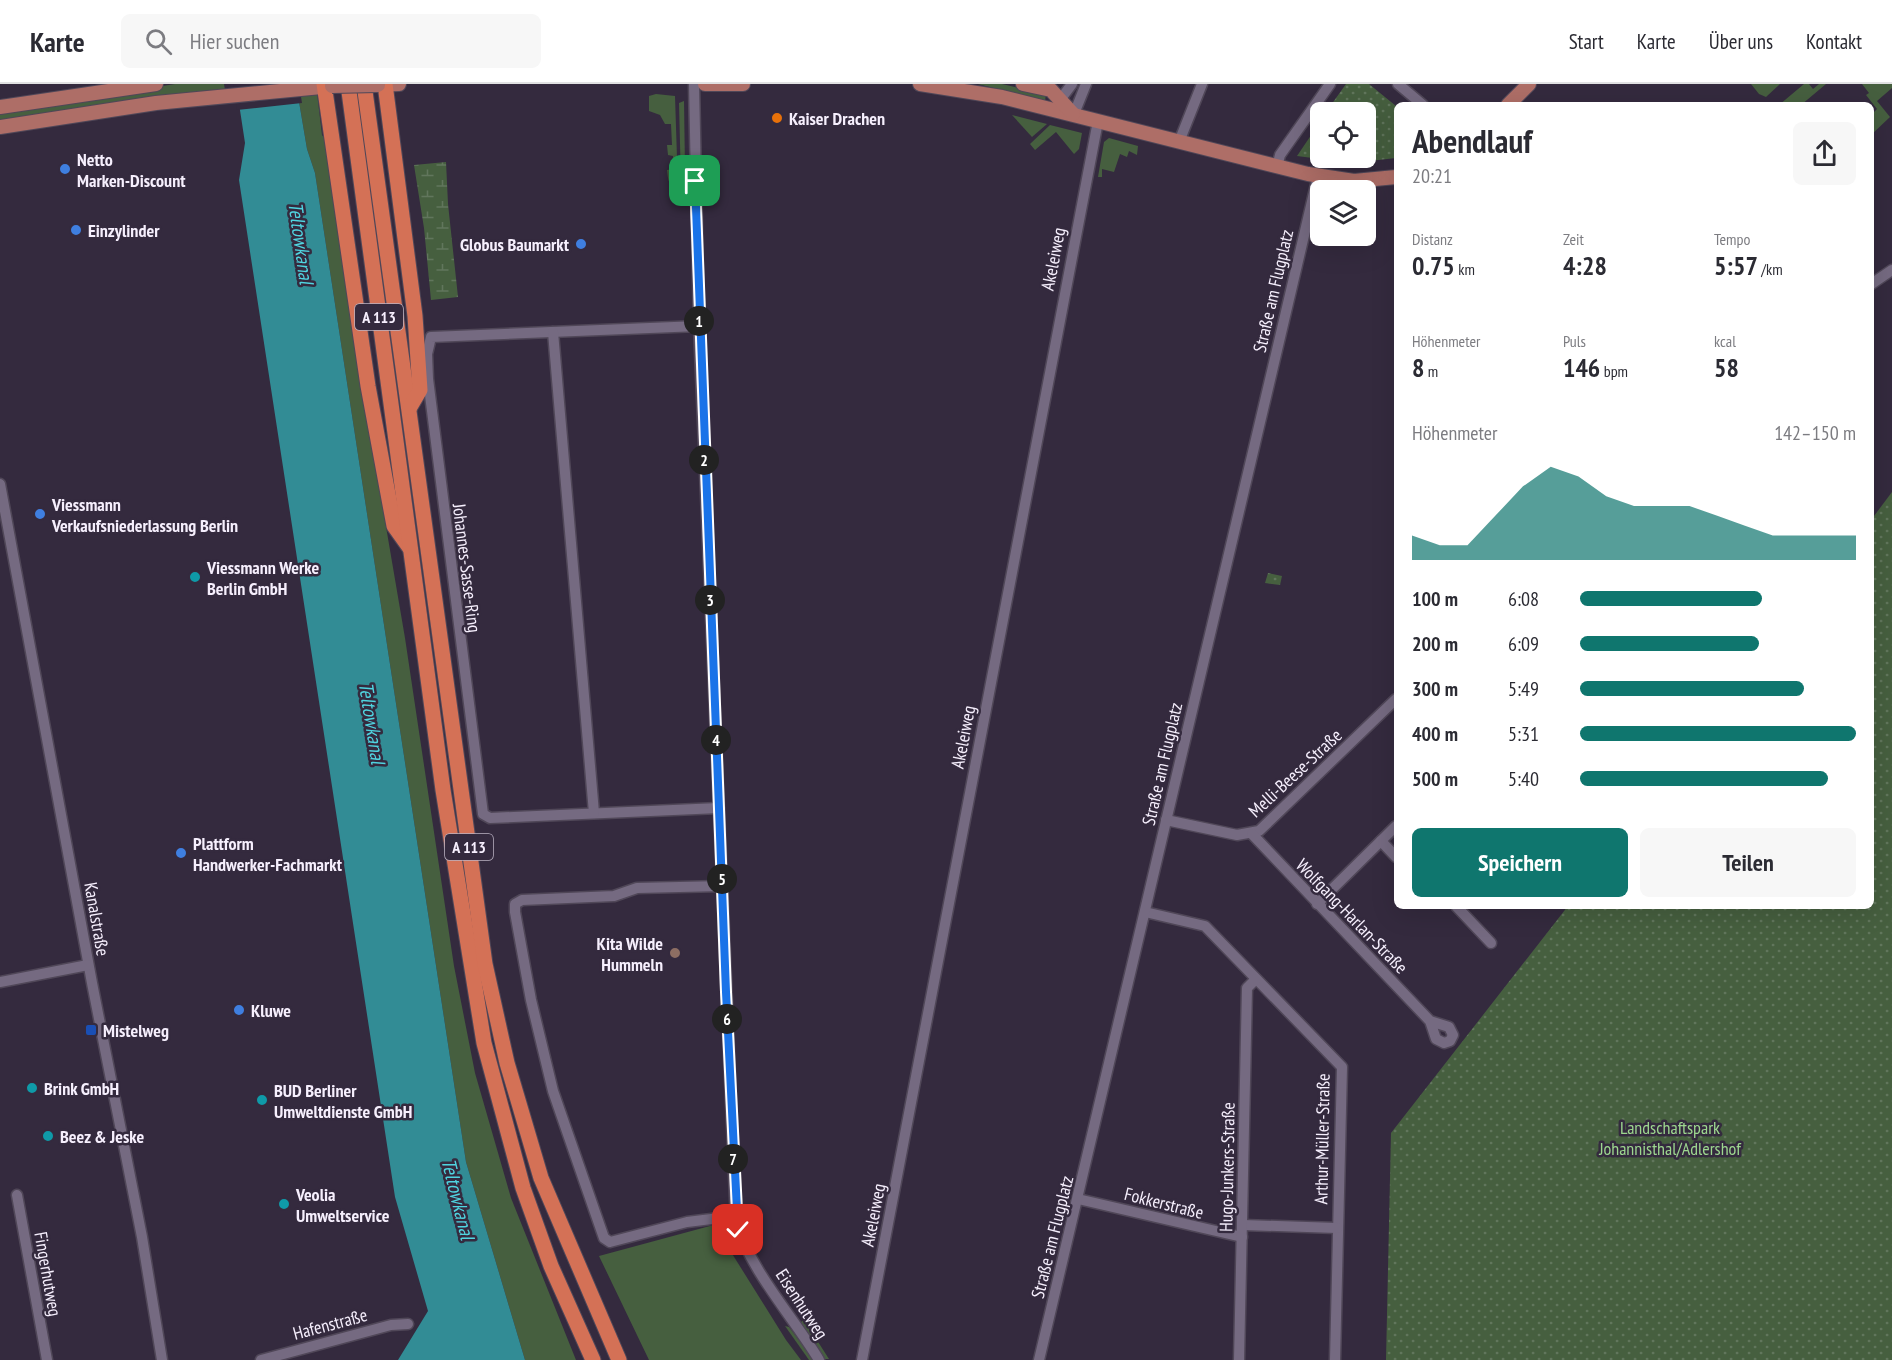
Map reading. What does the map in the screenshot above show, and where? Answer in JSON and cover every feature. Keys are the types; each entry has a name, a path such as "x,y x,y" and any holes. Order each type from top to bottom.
{"highway":[{"name":"A 113","path":"348,84 442,790 484,1043 523,1188 551,1266 593,1360"},
{"name":"A 113","path":"378,84 410,407 485,964 507,1063 541,1178 619,1360"},
{"path":"378,84 416,316 420,390 410,407"},
{"path":"322,86 368,386 394,526 411,549"}],"main road":[{"path":"0,107 156,84"},
{"path":"0,127 156,103 226,98 322,86 399,84"},
{"path":"705,84 743,84"},
{"path":"920,84 973,90 1318,176 1354,181 1394,177"},
{"path":"1023,84 1051,90 1074,114"},
{"path":"1511,102 1529,84"}],"street":[{"name":"Eisenhutweg","path":"694,84 699,326 736,1216 738,1230 748,1248 792,1323 819,1360"},
{"path":"1060,100 1072,84"},
{"path":"1074,114 1086,84"},
{"path":"1179,142 1202,84"},
{"path":"1277,167 1280,155 1330,84"},
{"path":"1398,84 1419,102"},
{"name":"Akeleiweg","path":"862,1360 1098,121"},
{"name":"Straße am Flugplatz","path":"1039,1360 1318,176"},
{"path":"1874,282 1892,270"},
{"name":"Johannes-Sasse-Ring","path":"699,326 431,337 427,354 428,379 483,814 490,818 719,808"},
{"path":"553,332 594,813"},
{"name":"Kanalstraße","path":"0,484 88,965 138,1216 162,1360"},
{"name":"Melli-Beese-Straße","path":"1166,820 1237,835 1252,834 1266,825 1394,701"},
{"path":"1317,904 1394,828"},
{"name":"Wolfgang-Harlan-Straße","path":"1252,834 1430,1021"},
{"path":"1381,841 1394,855"},
{"path":"722,886 636,888 614,896 522,900 515,904 515,912 531,1000 553,1091 604,1238 610,1242 687,1222 736,1216"},
{"path":"1459,909 1491,943"},
{"name":"Arthur-Müller-Straße","path":"1146,912 1205,926 1342,1067 1335,1360"},
{"path":"0,982 88,965"},
{"name":"Hugo-Junkers-Straße","path":"1239,1360 1247,988 1256,979"},
{"name":"Fingerhutweg","path":"17,1195 47,1360"},
{"name":"Fokkerstraße","path":"1078,1199 1242,1237"},
{"path":"1243,1225 1337,1228"},
{"name":"Hafenstraße","path":"261,1360 391,1325 408,1324"}],"green space":[{"path":"175,84 224,84 225,90 0,123 0,112"},
{"path":"296,84 316,84 322,135 328,143 361,380 405,638 454,966 475,1073 511,1198 576,1360 525,1360 466,1162 315,173 307,149"},
{"path":"978,84 1002,84 1046,94 1045,101"},
{"path":"1346,84 1369,84 1394,104 1394,158 1376,160 1376,102 1333,102"},
{"path":"1751,84 1780,84 1766,97 1759,94"},
{"path":"1804,84 1809,84 1813,89 1819,84 1826,84 1805,102 1783,102"},
{"path":"1862,84 1892,84 1892,88 1877,101 1890,117 1874,132 1874,112 1877,109 1874,102 1866,95 1869,93"},
{"path":"656,94 675,96 678,189 670,184 667,170 673,169 673,156 668,155 667,145 672,145 671,124 665,124 660,115 649,111 649,96"},
{"path":"684,101 685,169 681,184 679,103"},
{"path":"1012,115 1047,124 1032,137"},
{"path":"1050,125 1082,133 1079,149 1074,154 1056,132 1035,150 1030,144"},
{"path":"1310,137 1310,158 1297,156"},
{"path":"1109,138 1138,146 1137,155 1129,151 1127,157 1120,154 1114,172 1102,169 1102,177 1098,177 1104,142"},
{"path":"446,162 458,297 431,300 424,228 414,165"},
{"name":"Landschaftspark Johannisthal/Adlershof","path":"1892,492 1892,1360 1386,1360 1391,1133 1566,909 1874,909 1874,516"},
{"path":"1268,573 1282,576 1280,585 1265,583"},
{"path":"721,1223 721,1236 801,1360 649,1360 599,1256"},
{"path":"804,1320 829,1359 824,1359 798,1324"},
{"path":"785,1326 789,1327 814,1360 809,1360"}],"water":[{"name":"Teltowkanal","path":"236,84 296,84 307,149 315,173 466,1162 525,1360 398,1360 428,1311 395,1197 239,180 245,143"}],"pier":[{"path":"233,84 299,84 302,103 237,110"}],"place":[{"name":"Kaiser Drachen","path":"777,118"},
{"name":"Netto Marken-Discount","path":"65,169"},
{"name":"Einzylinder","path":"76,230"},
{"name":"Globus Baumarkt","path":"581,244"},
{"name":"Viessmann Verkaufsniederlassung Berlin","path":"40,514"},
{"name":"Viessmann Werke Berlin GmbH","path":"195,577"},
{"name":"Plattform Handwerker-Fachmarkt","path":"181,853"},
{"name":"Kita Wilde Hummeln","path":"675,953"},
{"name":"Kluwe","path":"239,1010"},
{"name":"Mistelweg","path":"91,1030"},
{"name":"Brink GmbH","path":"32,1088"},
{"name":"BUD Berliner Umweltdienste GmbH","path":"262,1100"},
{"name":"Beez & Jeske","path":"48,1136"},
{"name":"Veolia Umweltservice","path":"284,1204"}],"route":[{"path":"695,181 726,992 738,1230"}]}
